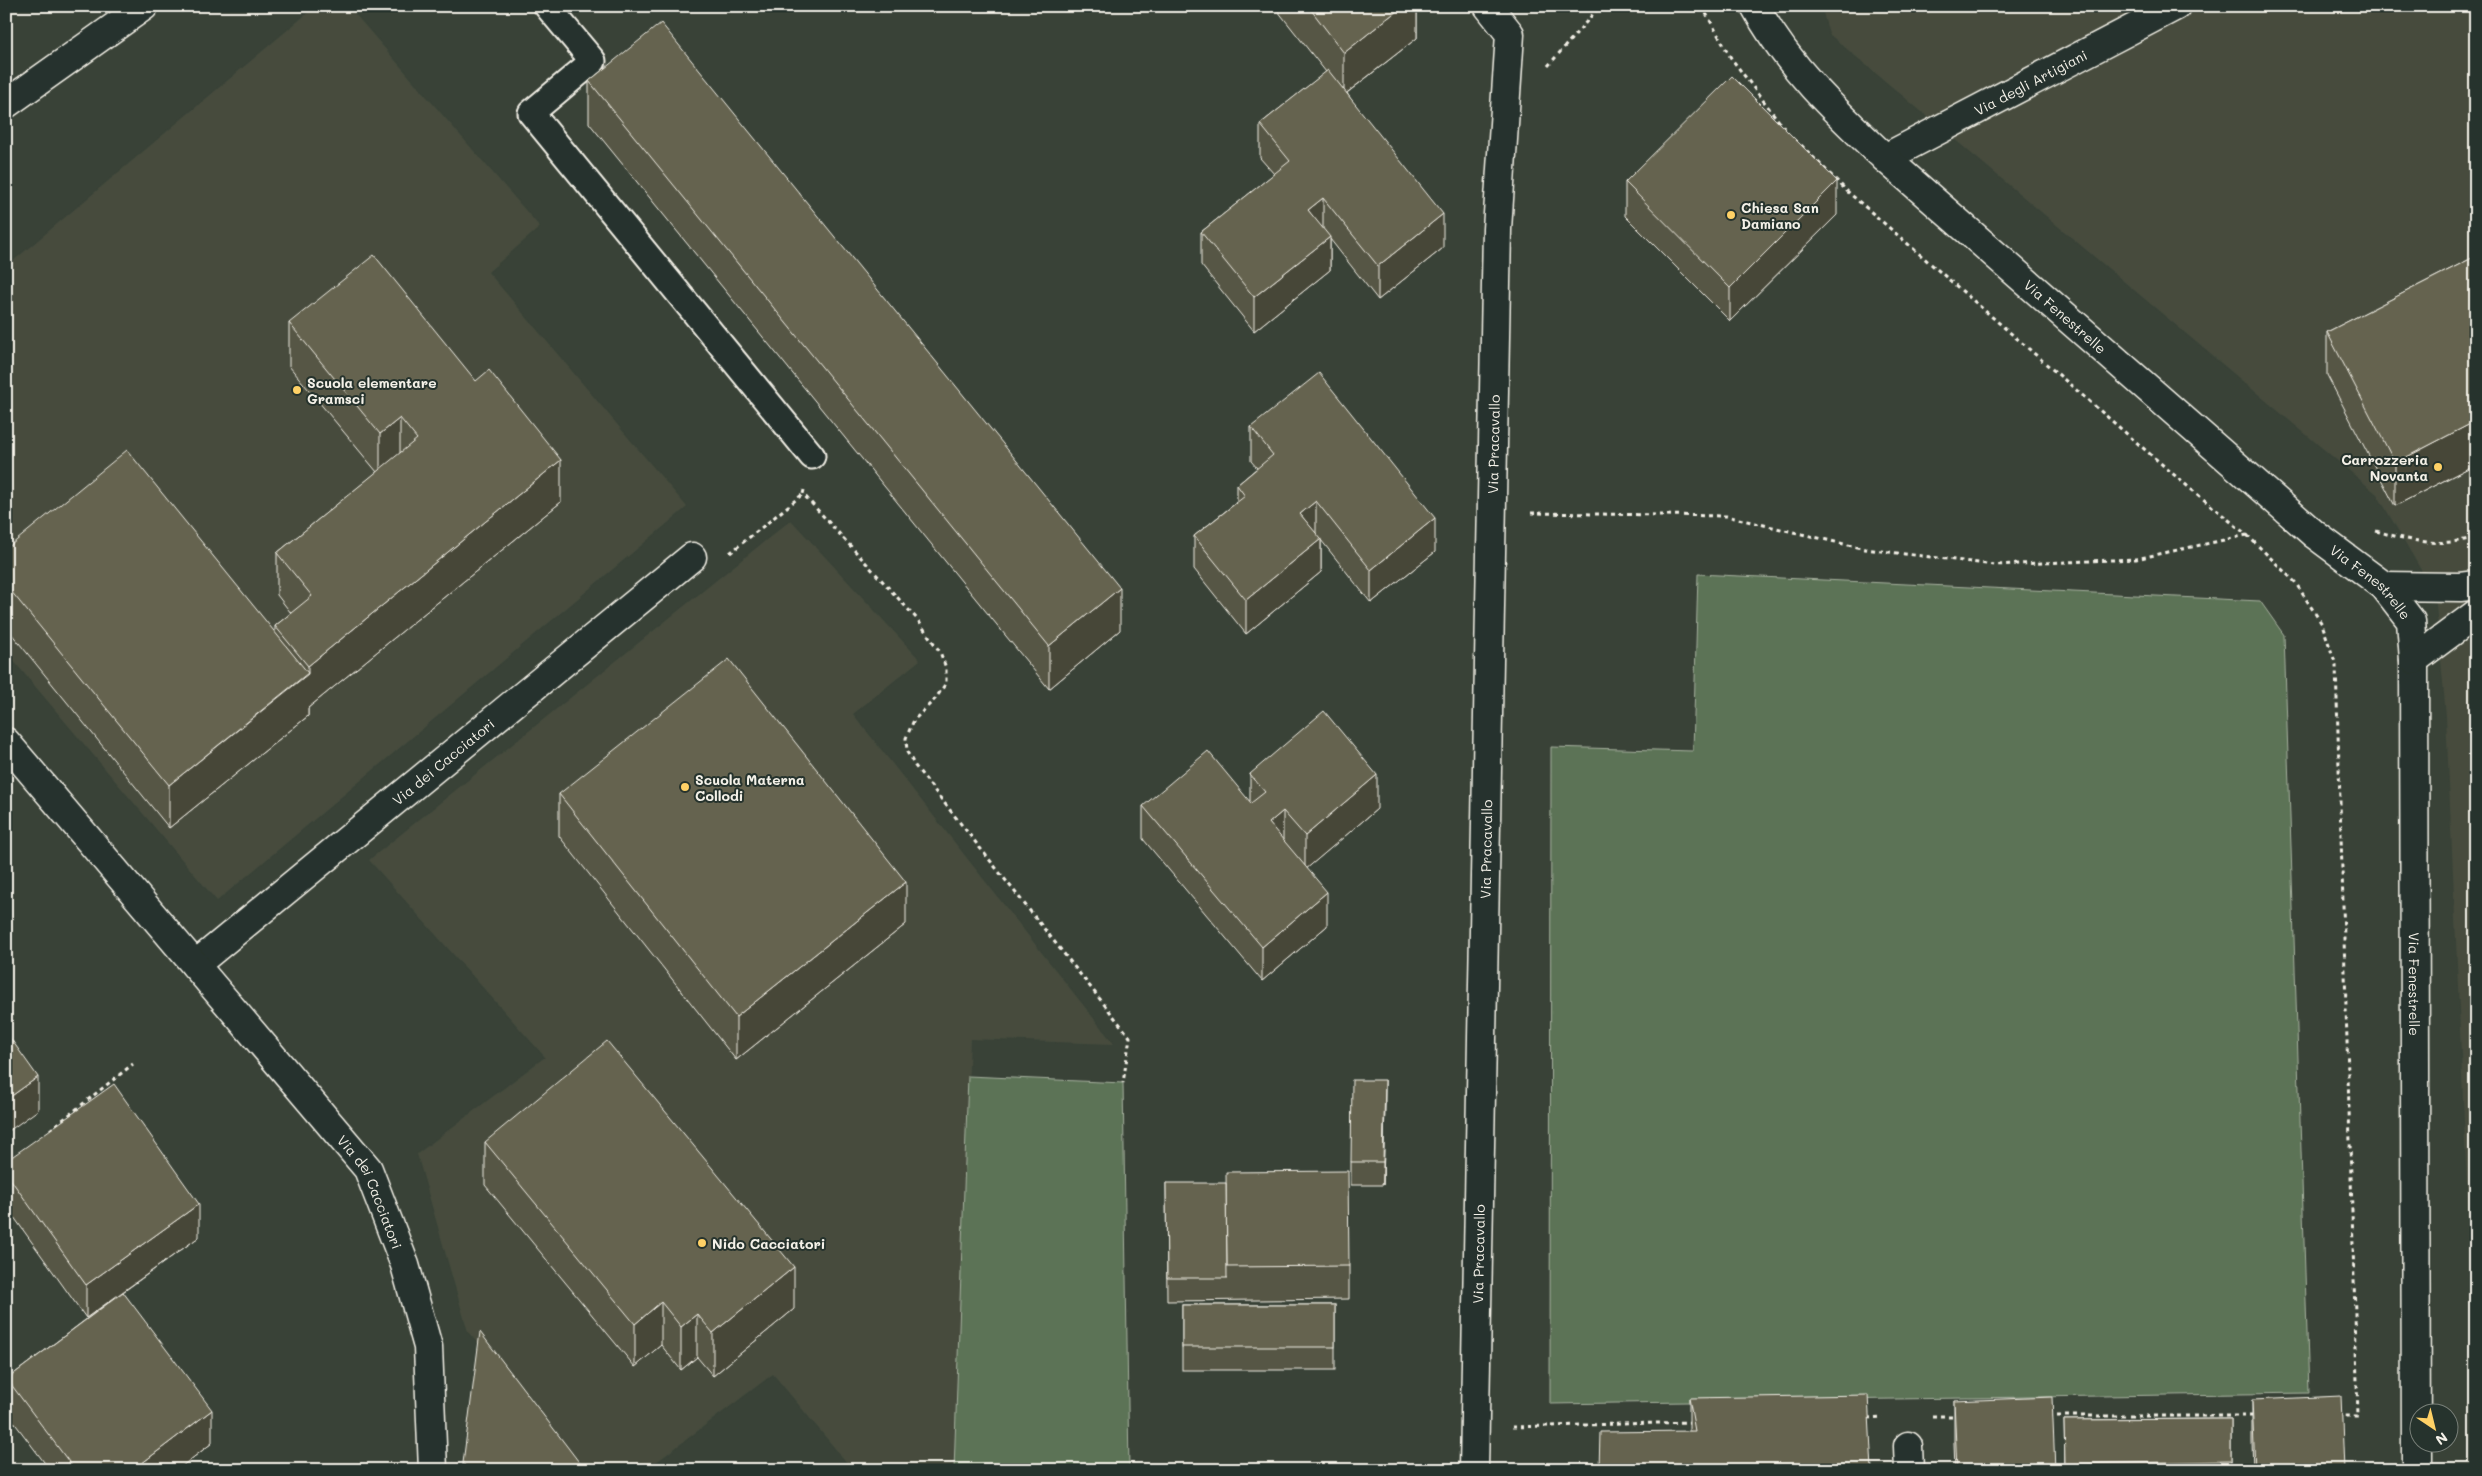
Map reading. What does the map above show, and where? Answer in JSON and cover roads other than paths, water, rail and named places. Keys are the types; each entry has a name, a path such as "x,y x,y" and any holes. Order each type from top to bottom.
{"street":[{"path":"6,104 144,6"},
{"name":"Via Pracavallo","path":"1474,1470 1497,229 1510,34 1488,6"},
{"name":"Via Fenestrelle","path":"1755,6 1768,30 1820,96 1885,158 2314,534 2384,586 2411,621 2414,660 2416,1470"},
{"name":"Via degli Artigiani","path":"1885,158 2176,6"},
{"name":"Via dei Cacciatori","path":"195,965 692,557"},
{"path":"2384,586 2460,588 2476,585"},
{"path":"2414,660 2476,614"},
{"name":"Via dei Cacciatori","path":"6,742 368,1169 405,1265 428,1347 434,1470"}],"lane":[{"path":"547,6 593,61 531,114 812,456"}],"place":[{"name":"Chiesa San Damiano","path":"1731,215"},
{"name":"Scuola elementare Gramsci","path":"297,390"},
{"name":"Carrozzeria Novanta","path":"2438,467"},
{"name":"Scuola Materna Collodi","path":"685,787"},
{"name":"Nido Cacciatori","path":"702,1243"}]}
